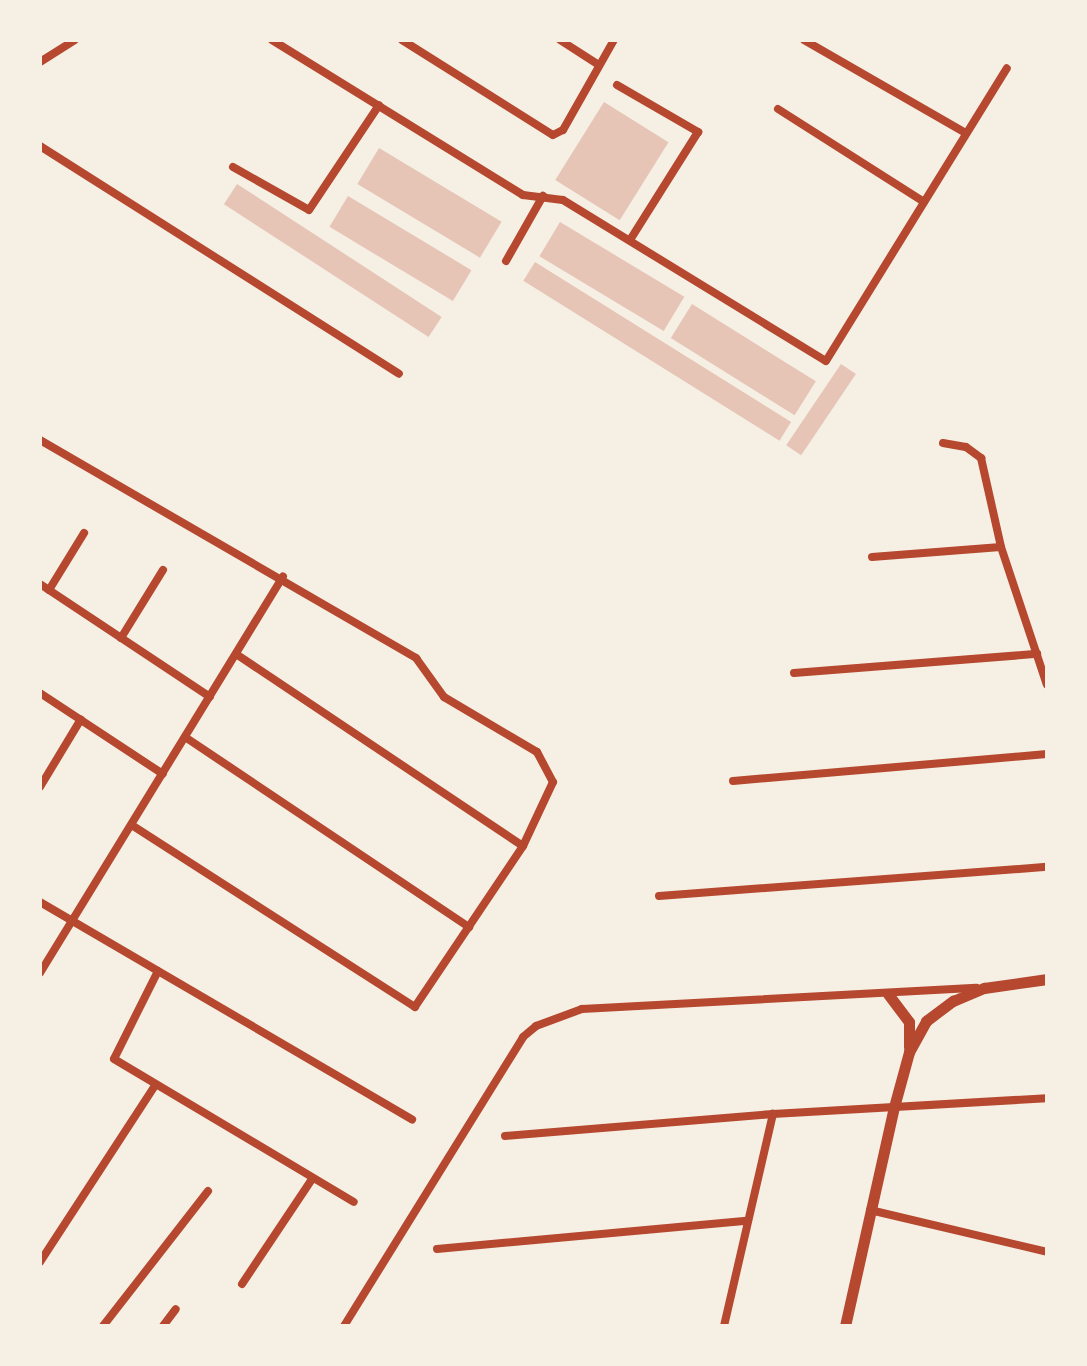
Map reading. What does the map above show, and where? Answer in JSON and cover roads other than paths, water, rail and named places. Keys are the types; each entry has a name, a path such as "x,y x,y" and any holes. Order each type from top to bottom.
{"main road":[{"path":"908,1052 926,1022 940,1009 984,988 1047,979"},
{"path":"845,1326 908,1052 909,1022 888,994"}],"street":[{"path":"40,62 75,40"},
{"path":"272,40 522,194 563,200 826,361 1008,68"},
{"path":"402,40 552,135 563,130 614,40"},
{"path":"560,40 599,65"},
{"path":"804,40 966,133"},
{"path":"617,85 698,132 630,240"},
{"path":"233,167 309,210 379,106"},
{"path":"778,109 924,202"},
{"path":"40,146 399,374"},
{"path":"506,261 543,196"},
{"path":"40,440 284,577 416,658 444,697 535,750 552,778 553,788 523,846 415,1007 131,825"},
{"path":"944,443 966,447 980,458 1001,547 1047,684"},
{"path":"49,590 84,533"},
{"path":"872,557 1001,547"},
{"path":"120,638 163,570"},
{"path":"40,974 284,577"},
{"path":"40,584 210,697"},
{"path":"236,654 523,846"},
{"path":"794,673 1037,654"},
{"path":"40,693 162,774"},
{"path":"40,788 81,719"},
{"path":"185,737 469,927"},
{"path":"733,782 1047,754"},
{"path":"658,896 1047,867"},
{"path":"40,902 412,1119"},
{"path":"158,971 114,1056 154,1087 354,1202"},
{"path":"344,1326 523,1037 536,1026 582,1008 984,988"},
{"path":"40,1262 154,1087"},
{"path":"506,1136 773,1114 1047,1098"},
{"path":"724,1326 773,1114"},
{"path":"242,1284 312,1179"},
{"path":"103,1326 208,1191"},
{"path":"870,1210 1047,1252"},
{"path":"437,1249 747,1221"},
{"path":"163,1326 176,1308"}]}
